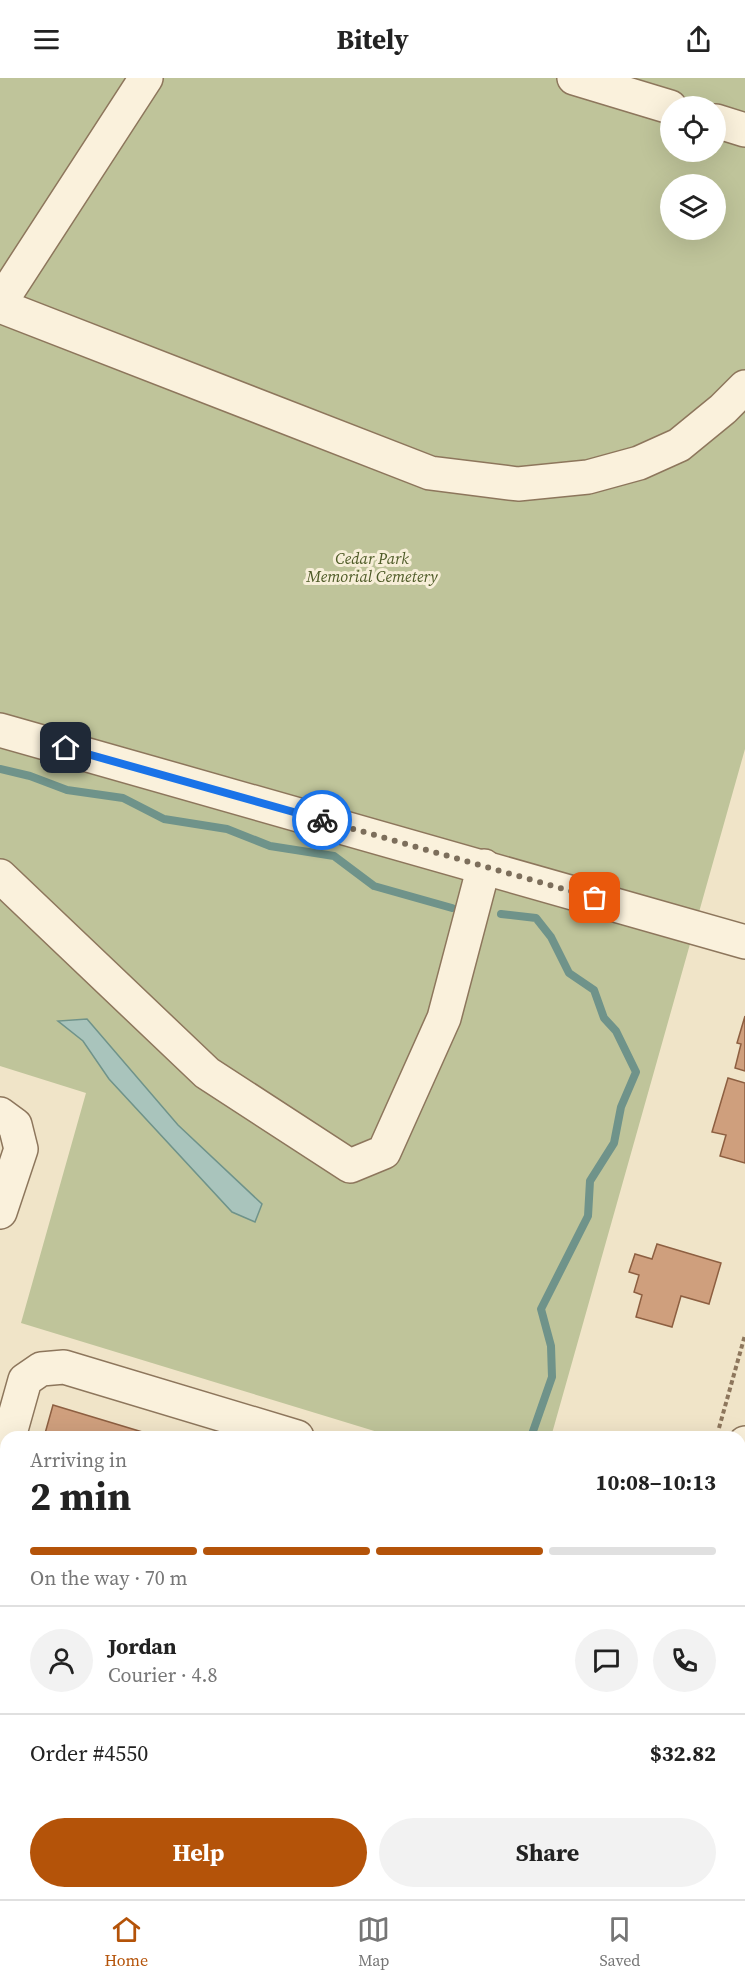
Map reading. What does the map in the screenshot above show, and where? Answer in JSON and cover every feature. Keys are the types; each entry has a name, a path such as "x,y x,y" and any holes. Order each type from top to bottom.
{"street":[{"path":"146,78 0,305 430,473 518,484 588,477 639,464 679,445 723,409 745,387"},
{"path":"574,78 660,104"},
{"path":"726,124 745,130"},
{"path":"0,730 745,942"},
{"path":"0,876 207,1073 350,1166 384,1152 439,1028 484,866"},
{"path":"0,1114 15,1125 21,1149 0,1212"},
{"path":"11,1431 25,1380 41,1369 63,1367 277,1431"}],"path":[{"path":"718,1431 745,1335"}],"green space":[{"name":"Cedar Park Memorial Cemetery","path":"0,78 745,78 745,749 553,1431 374,1431 21,1323 86,1093 0,1066"}],"water":[{"path":"87,1019 178,1125 262,1204 255,1222 232,1212 109,1079 83,1041 58,1021"}],"building":[{"path":"745,1016 745,1071 735,1068 741,1044 737,1043"},
{"path":"728,1078 745,1083 745,1163 720,1156 726,1135 712,1132"},
{"path":"657,1244 721,1263 709,1304 681,1296 672,1327 636,1317 642,1295 634,1292 639,1275 629,1272 635,1254 652,1259"},
{"path":"53,1405 139,1431 46,1431"}],"waterway":[{"path":"0,769 30,776 67,790 123,798 164,819 227,829 270,846 334,856 374,886 452,908"},
{"path":"501,914 536,918 551,937 569,973 594,990 604,1018 616,1031 636,1072 621,1107 614,1143 590,1181 588,1216 541,1309 551,1346 552,1377 533,1431"}],"way so far":[{"path":"322,820 595,898"}],"route":[{"path":"66,748 322,820"}]}
